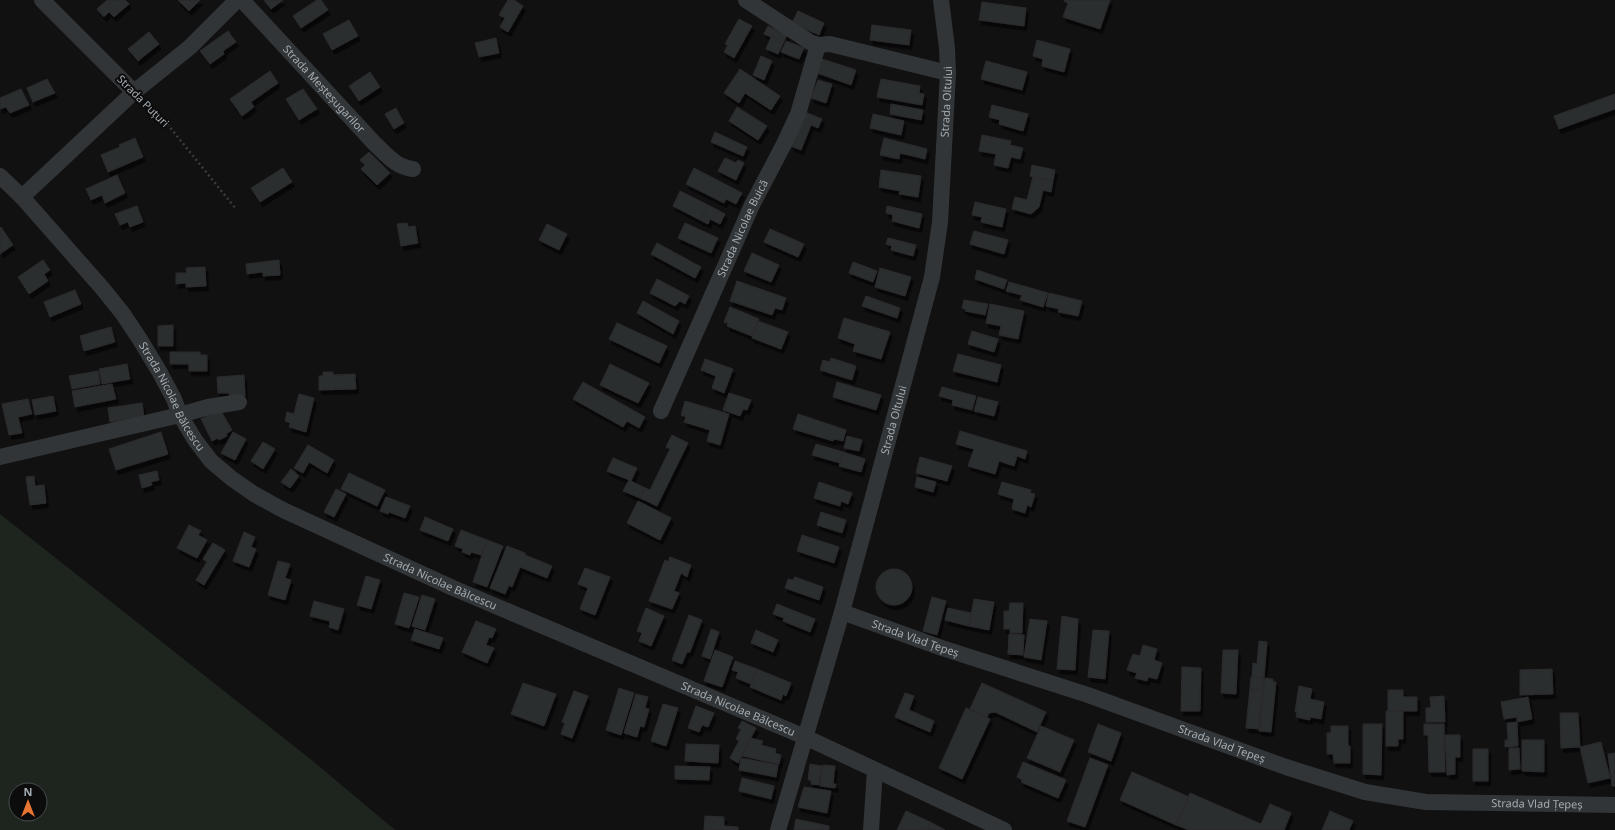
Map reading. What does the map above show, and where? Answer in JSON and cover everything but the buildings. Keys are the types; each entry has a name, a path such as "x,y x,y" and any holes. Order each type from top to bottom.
{"street":[{"name":"Strada Puțuri","path":"42,0 134,92"},
{"path":"22,197 134,92 190,47 237,0"},
{"name":"Strada Meșteșugarilor","path":"242,0 375,144 396,164 404,168 413,169"},
{"path":"746,0 810,42 818,45 830,44 948,73"},
{"name":"Strada Oltului","path":"778,830 842,612 932,277 940,222 948,73 947,48 941,0"},
{"name":"Strada Nicolae Buică","path":"661,411 752,205 798,114 818,45"},
{"name":"Strada Nicolae Bălcescu","path":"0,176 22,197 123,314 159,371 174,399 180,415 195,440 211,461 248,490 282,510 453,588 805,737 1004,830"},
{"path":"0,457 180,415 208,407 239,402"},
{"name":"Strada Vlad Țepeș","path":"842,612 942,648 1088,695 1286,767 1365,792 1426,802 1590,806 1615,805"},
{"path":"871,830 874,770"}],"path":[{"name":"Strada Puțuri","path":"134,92 164,120 236,209"}],"shaded area":[{"path":"0,514 314,762 395,830 0,830"}]}
